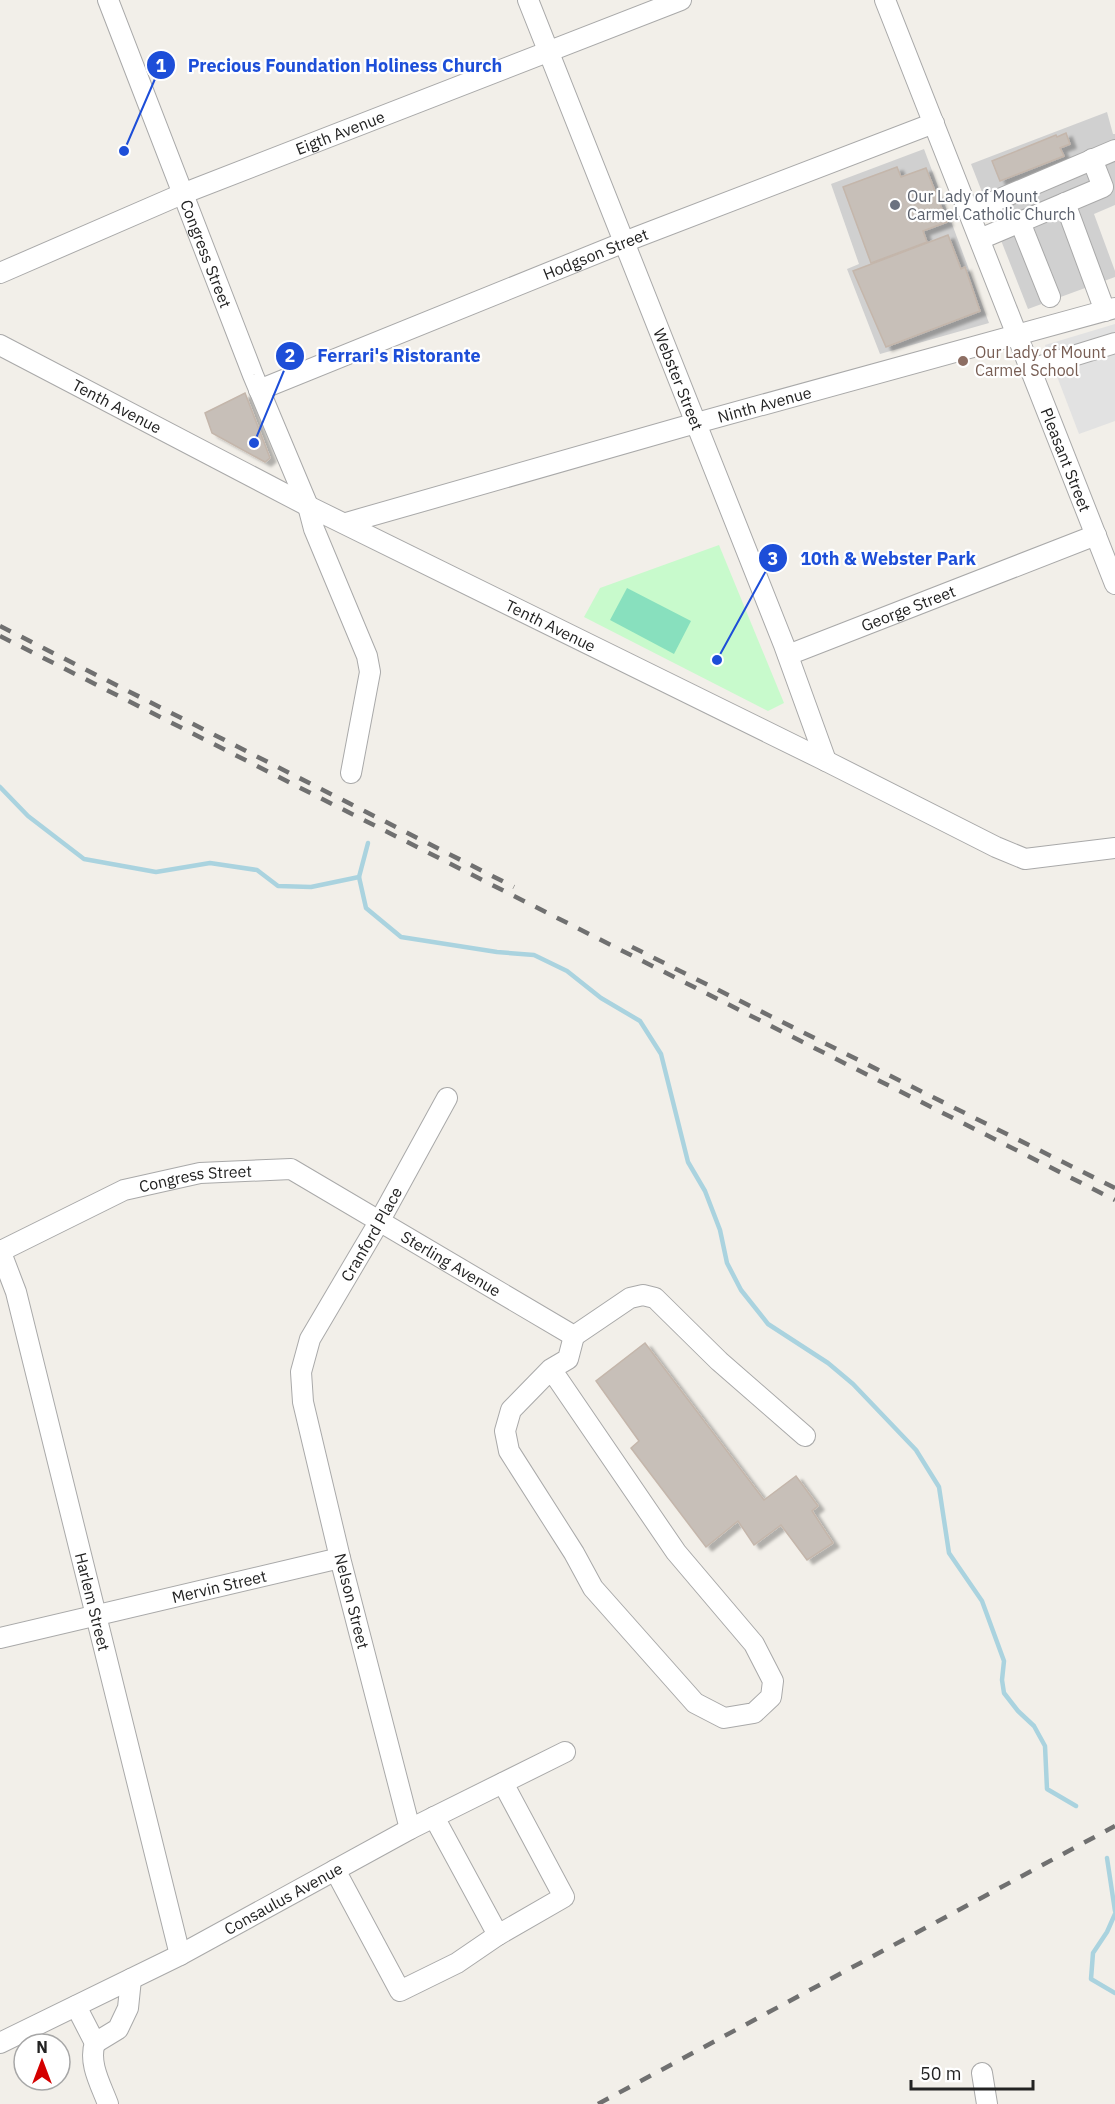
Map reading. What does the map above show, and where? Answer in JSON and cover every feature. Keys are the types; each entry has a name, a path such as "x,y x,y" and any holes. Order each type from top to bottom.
{"street":[{"name":"Congress Street","path":"108,0 259,390 367,656 370,672 351,773"},
{"name":"Webster Street","path":"528,0 788,656 826,761"},
{"name":"Eigth Avenue","path":"0,273 182,194 681,0"},
{"name":"Pleasant Street","path":"885,0 1115,584"},
{"name":"Hodgson Street","path":"259,390 624,243 934,123"},
{"path":"969,212 1115,150"},
{"path":"980,239 1103,187 1092,159"},
{"path":"1065,203 1110,309"},
{"path":"1020,222 1050,297"},
{"name":"Ninth Avenue","path":"346,524 1110,309"},
{"path":"1031,369 1115,343"},
{"name":"Tenth Avenue","path":"0,345 308,506 996,847 1025,859 1115,848"},
{"name":"George Street","path":"788,656 1096,534"},
{"name":"Cranford Place","path":"301,1372 310,1339 379,1222 447,1098"},
{"name":"Congress Street","path":"0,1251 124,1190 200,1173 291,1169"},
{"name":"Sterling Avenue","path":"291,1169 574,1336"},
{"name":"Harlem Street","path":"0,1251 16,1292 180,1955"},
{"path":"550,1369 676,1552 754,1644 773,1681 771,1697 754,1713 724,1718 695,1703 593,1588 574,1553 509,1451 505,1431 511,1410 550,1369 568,1359 574,1336 630,1298 643,1295 656,1298 719,1361 805,1436"},
{"name":"Nelson Street","path":"301,1372 303,1402 410,1829"},
{"name":"Mervin Street","path":"0,1638 340,1557"},
{"name":"Consaulus Avenue","path":"0,2043 180,1955 410,1829 565,1752"},
{"path":"335,1870 400,1991 457,1963 498,1935 564,1897 503,1783"},
{"path":"434,1817 498,1935"},
{"path":"108,2104 93,2060 93,2051 96,2043 118,2029 129,2008 131,1979"},
{"path":"76,2006 96,2043"},
{"path":"982,2073 987,2104"}],"shaded area":[{"path":"1107,112 1113,134 1115,134 1115,205 1094,214 1115,271 1115,277 1028,309 971,164"},
{"path":"924,149 989,323 880,354 847,269 859,264 831,184"},
{"path":"1115,324 1115,421 1079,434 1045,345"}],"green space":[{"path":"719,545 784,703 768,711 584,617 600,588"},
{"path":"627,588 691,621 674,654 610,620"}],"building":[{"path":"1066,133 1070,144 1060,148 1064,156 1000,181 992,161"},
{"name":"Our Lady of Mount Carmel Catholic Church","path":"897,167 901,177 926,168 947,222 923,231 927,242 871,263 843,187"},
{"path":"948,235 961,269 965,267 980,311 886,347 853,271"},
{"path":"245,393 270,458 265,462 212,433 205,413"},
{"path":"645,1343 764,1500 796,1476 818,1506 812,1511 833,1543 807,1560 781,1525 754,1545 738,1521 706,1547 631,1448 639,1441 596,1381"}],"waterway":[{"path":"0,787 28,816 84,859 156,872 210,863 257,870 278,886 311,887 359,877 366,908 401,937 497,952 534,955 567,971 601,998 640,1021 661,1054 688,1162 705,1191 720,1230 727,1263 741,1290 768,1324 828,1363 853,1384 916,1450 939,1487 949,1553 982,1601 1004,1661 1002,1680 1004,1693 1034,1726 1045,1746 1047,1789 1076,1806"},
{"path":"359,877 368,843"},
{"path":"1107,1858 1115,1911"},
{"path":"1115,1914 1107,1932 1093,1953 1091,1979 1115,1993"}],"railway":[{"path":"0,626 514,887"},
{"path":"0,636 1115,1200"},
{"path":"632,947 1115,1188"},
{"path":"598,2104 1115,1826"}],"place":[{"name":"Precious Foundation Holiness Church","path":"124,151"},
{"name":"Our Lady of Mount Carmel Catholic Church","path":"895,205"},
{"name":"Our Lady of Mount Carmel School","path":"963,361"},
{"name":"Ferrari's Ristorante","path":"254,443"},
{"name":"10th & Webster Park","path":"717,660"}]}
